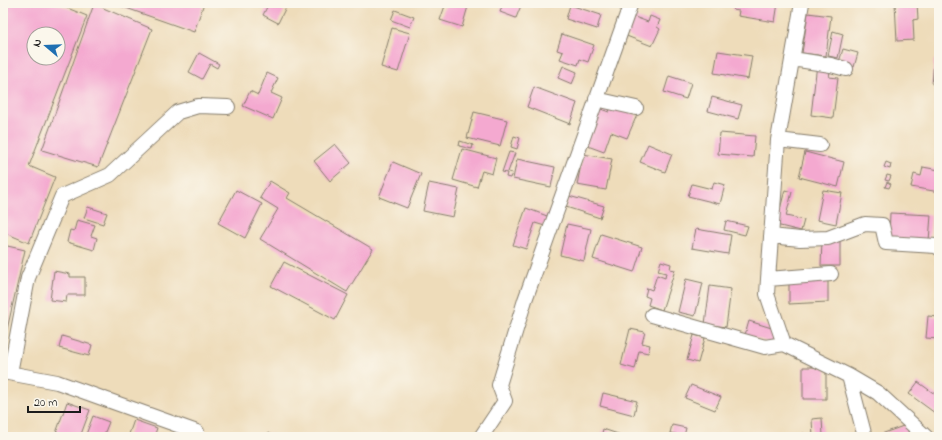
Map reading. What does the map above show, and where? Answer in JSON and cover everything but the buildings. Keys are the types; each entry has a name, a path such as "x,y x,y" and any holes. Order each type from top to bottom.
{"street":[{"path":"481,437 505,402 499,386 525,300 631,3"},
{"path":"784,344 767,294 778,140 802,3"},
{"path":"792,59 832,65 846,69"},
{"path":"596,99 636,108"},
{"path":"197,432 57,382 7,372 28,278 62,196 110,174 178,112 198,106 228,107"},
{"path":"778,140 820,145"},
{"path":"771,236 800,239 828,238 865,224 882,225 886,243 936,246 939,248"},
{"path":"768,279 831,274"},
{"path":"652,315 765,347 784,344 849,376 878,393 926,437"},
{"path":"849,376 865,437"}]}
